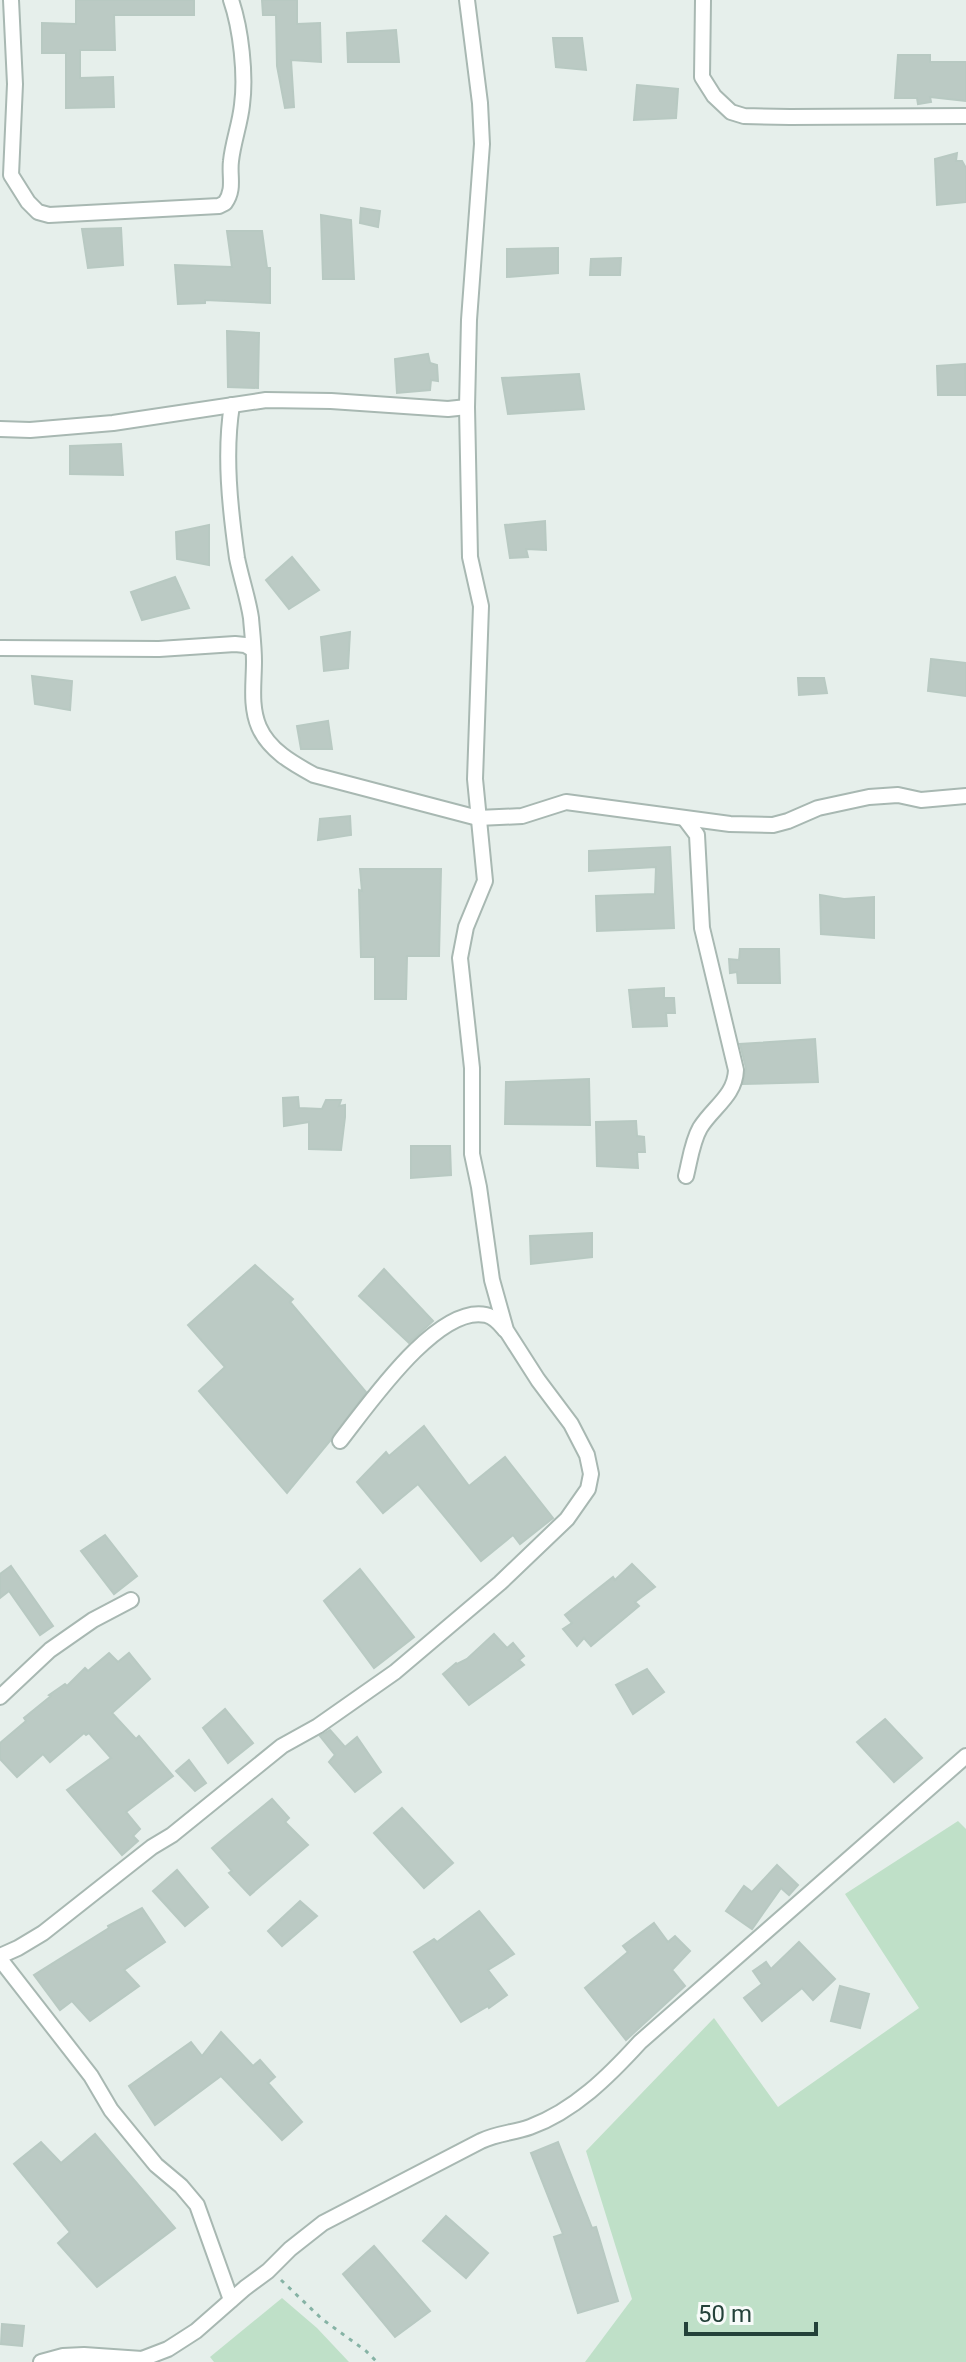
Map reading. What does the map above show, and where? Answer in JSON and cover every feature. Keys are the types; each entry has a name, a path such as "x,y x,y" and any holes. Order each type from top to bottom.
{"street":[{"path":"11,0 15,84 5,176 38,212 49,215 219,206 225,203 232,185 230,165 243,105 240,39 231,0"},
{"path":"467,0 482,144 469,320 467,407 470,557 481,606 475,779 485,881 466,927 460,958 472,1068 472,1154 492,1280 506,1330"},
{"path":"703,0 702,77 714,96 731,112 744,116 790,117 966,116"},
{"path":"0,429 30,430 113,423 232,405 289,400 448,409 467,407"},
{"path":"232,405 227,434 231,489 237,558 251,617 253,702 257,724 266,740 289,761 314,775 478,818 522,816 566,802 685,819 773,825 818,808 869,797 898,795 921,800 966,796"},
{"path":"0,648 159,649 235,644 252,649"},
{"path":"685,819 697,835 702,928 736,1070 729,1095 699,1130 686,1176"},
{"path":"231,2300 197,2205 181,2186 156,2165 111,2110 91,2076 0,1957 43,1933 282,1746 318,1726 395,1672 500,1583 574,1511 588,1489 591,1474 587,1455 571,1424 506,1330 495,1318 484,1314 464,1316 435,1334 390,1378 340,1441"},
{"path":"0,1697 50,1650 93,1620 131,1600"},
{"path":"41,2362 63,2356 142,2359 168,2349 196,2331 323,2223 481,2141 544,2120 586,2094 640,2042 966,1756"},
{"path":"937,1783 966,1777"}],"path":[{"path":"268,2271 377,2362"}],"green space":[{"path":"958,1821 966,1829 966,2362 585,2362 632,2299 586,2151 714,2018 778,2107 919,2008 845,1894"},
{"path":"282,2298 317,2328 349,2362 214,2362 210,2357"}],"building":[{"path":"76,0 194,0 194,15 114,15 115,50 80,50 80,78 113,77 114,107 66,108 66,53 42,53 42,23 76,24"},
{"path":"262,0 297,0 297,24 320,23 321,62 291,60 294,107 285,108 277,66 276,15 263,15"},
{"path":"396,30 399,62 348,62 347,33"},
{"path":"553,38 582,38 586,70 556,67"},
{"path":"898,55 930,55 930,62 966,62 966,101 930,97 931,102 918,104 917,98 895,98"},
{"path":"637,85 678,89 676,118 634,120"},
{"path":"957,153 956,161 962,161 966,168 966,202 937,205 935,159"},
{"path":"361,208 380,211 378,227 360,223"},
{"path":"321,215 351,220 354,279 323,279"},
{"path":"121,228 123,265 88,268 82,229"},
{"path":"227,231 262,231 267,268 270,268 270,303 205,300 205,303 178,304 175,265 232,267"},
{"path":"558,248 558,273 507,277 507,249"},
{"path":"621,258 620,275 590,275 591,259"},
{"path":"227,331 259,333 258,388 228,387"},
{"path":"428,354 430,363 437,365 438,381 431,380 430,390 397,393 395,359"},
{"path":"965,364 966,395 938,395 937,366"},
{"path":"579,374 584,409 508,414 502,378"},
{"path":"121,444 123,475 70,474 70,446"},
{"path":"545,521 546,550 526,549 528,557 510,558 505,525"},
{"path":"209,525 209,565 177,559 176,532"},
{"path":"292,557 319,590 289,609 266,580"},
{"path":"175,577 189,608 142,620 131,592"},
{"path":"350,632 348,668 324,671 321,637"},
{"path":"931,659 966,663 966,696 928,691"},
{"path":"32,676 72,681 70,710 35,704"},
{"path":"798,678 824,678 827,693 799,695"},
{"path":"328,721 332,749 301,749 297,726"},
{"path":"350,816 351,835 318,840 320,819"},
{"path":"670,847 674,928 597,931 596,896 655,894 656,867 589,871 589,851"},
{"path":"360,869 441,869 439,956 407,956 406,999 375,999 375,957 361,957"},
{"path":"820,895 844,899 874,897 874,938 821,934"},
{"path":"740,949 779,949 780,983 738,983 737,972 730,973 729,959 739,960"},
{"path":"664,988 664,998 674,998 675,1013 666,1013 667,1026 633,1027 629,990"},
{"path":"815,1039 818,1082 743,1084 746,1068 740,1044"},
{"path":"589,1079 590,1125 505,1124 506,1082"},
{"path":"298,1097 299,1108 322,1109 326,1100 341,1100 339,1106 345,1105 345,1117 341,1150 309,1149 309,1122 284,1126 283,1098"},
{"path":"636,1121 637,1136 644,1137 645,1152 637,1152 638,1168 597,1166 596,1122"},
{"path":"411,1146 450,1146 451,1175 411,1178"},
{"path":"592,1233 592,1257 531,1264 530,1236"},
{"path":"255,1265 293,1299 290,1302 366,1392 287,1493 199,1391 225,1367 188,1325"},
{"path":"384,1269 433,1321 409,1343 359,1296"},
{"path":"424,1426 469,1486 505,1457 553,1518 520,1544 513,1535 481,1561 418,1484 383,1513 357,1482 386,1452 389,1456"},
{"path":"105,1535 137,1576 114,1594 81,1551"},
{"path":"632,1564 655,1587 635,1602 639,1606 591,1646 584,1638 577,1646 563,1629 572,1623 565,1615 613,1577 615,1580"},
{"path":"11,1566 53,1626 40,1635 9,1591 0,1598 0,1574"},
{"path":"360,1569 414,1637 374,1668 324,1601"},
{"path":"494,1634 507,1648 513,1643 524,1656 519,1660 524,1665 469,1705 443,1674 456,1663 467,1659"},
{"path":"109,1653 118,1662 129,1653 150,1679 112,1713 136,1739 139,1736 173,1776 126,1812 140,1829 133,1836 138,1841 122,1855 67,1790 111,1758 89,1733 84,1733 50,1762 43,1754 17,1777 0,1759 0,1743 26,1721 24,1718 49,1695 65,1684 67,1686 85,1668 88,1671"},
{"path":"647,1669 664,1692 633,1714 616,1685"},
{"path":"225,1709 253,1743 228,1763 203,1728"},
{"path":"885,1719 922,1758 894,1782 857,1742"},
{"path":"330,1730 345,1747 357,1737 381,1772 355,1792 329,1762 335,1755 320,1736"},
{"path":"189,1760 206,1783 195,1791 176,1771"},
{"path":"272,1799 289,1818 285,1822 308,1845 250,1895 229,1873 232,1871 212,1848"},
{"path":"402,1808 453,1863 424,1888 374,1833"},
{"path":"777,1865 798,1885 789,1895 781,1888 752,1929 726,1911 744,1886 752,1892"},
{"path":"177,1870 208,1907 185,1926 153,1891"},
{"path":"300,1901 317,1916 282,1946 268,1931"},
{"path":"142,1908 165,1942 124,1970 139,1986 90,2021 72,2001 60,2010 34,1975 108,1926"},
{"path":"479,1911 514,1954 488,1970 507,1995 461,2022 414,1952 434,1939 437,1942"},
{"path":"654,1923 668,1942 675,1936 690,1951 672,1970 685,1986 626,2040 585,1988 628,1952 623,1946"},
{"path":"799,1942 835,1979 813,2000 802,1988 762,2021 744,1998 762,1984 753,1971 766,1962 771,1969"},
{"path":"840,1986 869,1994 860,2028 831,2021"},
{"path":"221,2032 253,2066 260,2060 275,2077 268,2083 302,2122 282,2140 221,2076 155,2125 129,2086 191,2042 202,2056"},
{"path":"95,2134 175,2228 97,2287 58,2243 70,2232 14,2164 41,2142 61,2163"},
{"path":"558,2142 592,2228 596,2227 618,2301 578,2313 554,2237 563,2234 531,2153"},
{"path":"446,2216 488,2253 466,2278 423,2241"},
{"path":"374,2246 430,2311 395,2337 343,2274"},
{"path":"2,2324 24,2326 22,2346 1,2344"}]}
